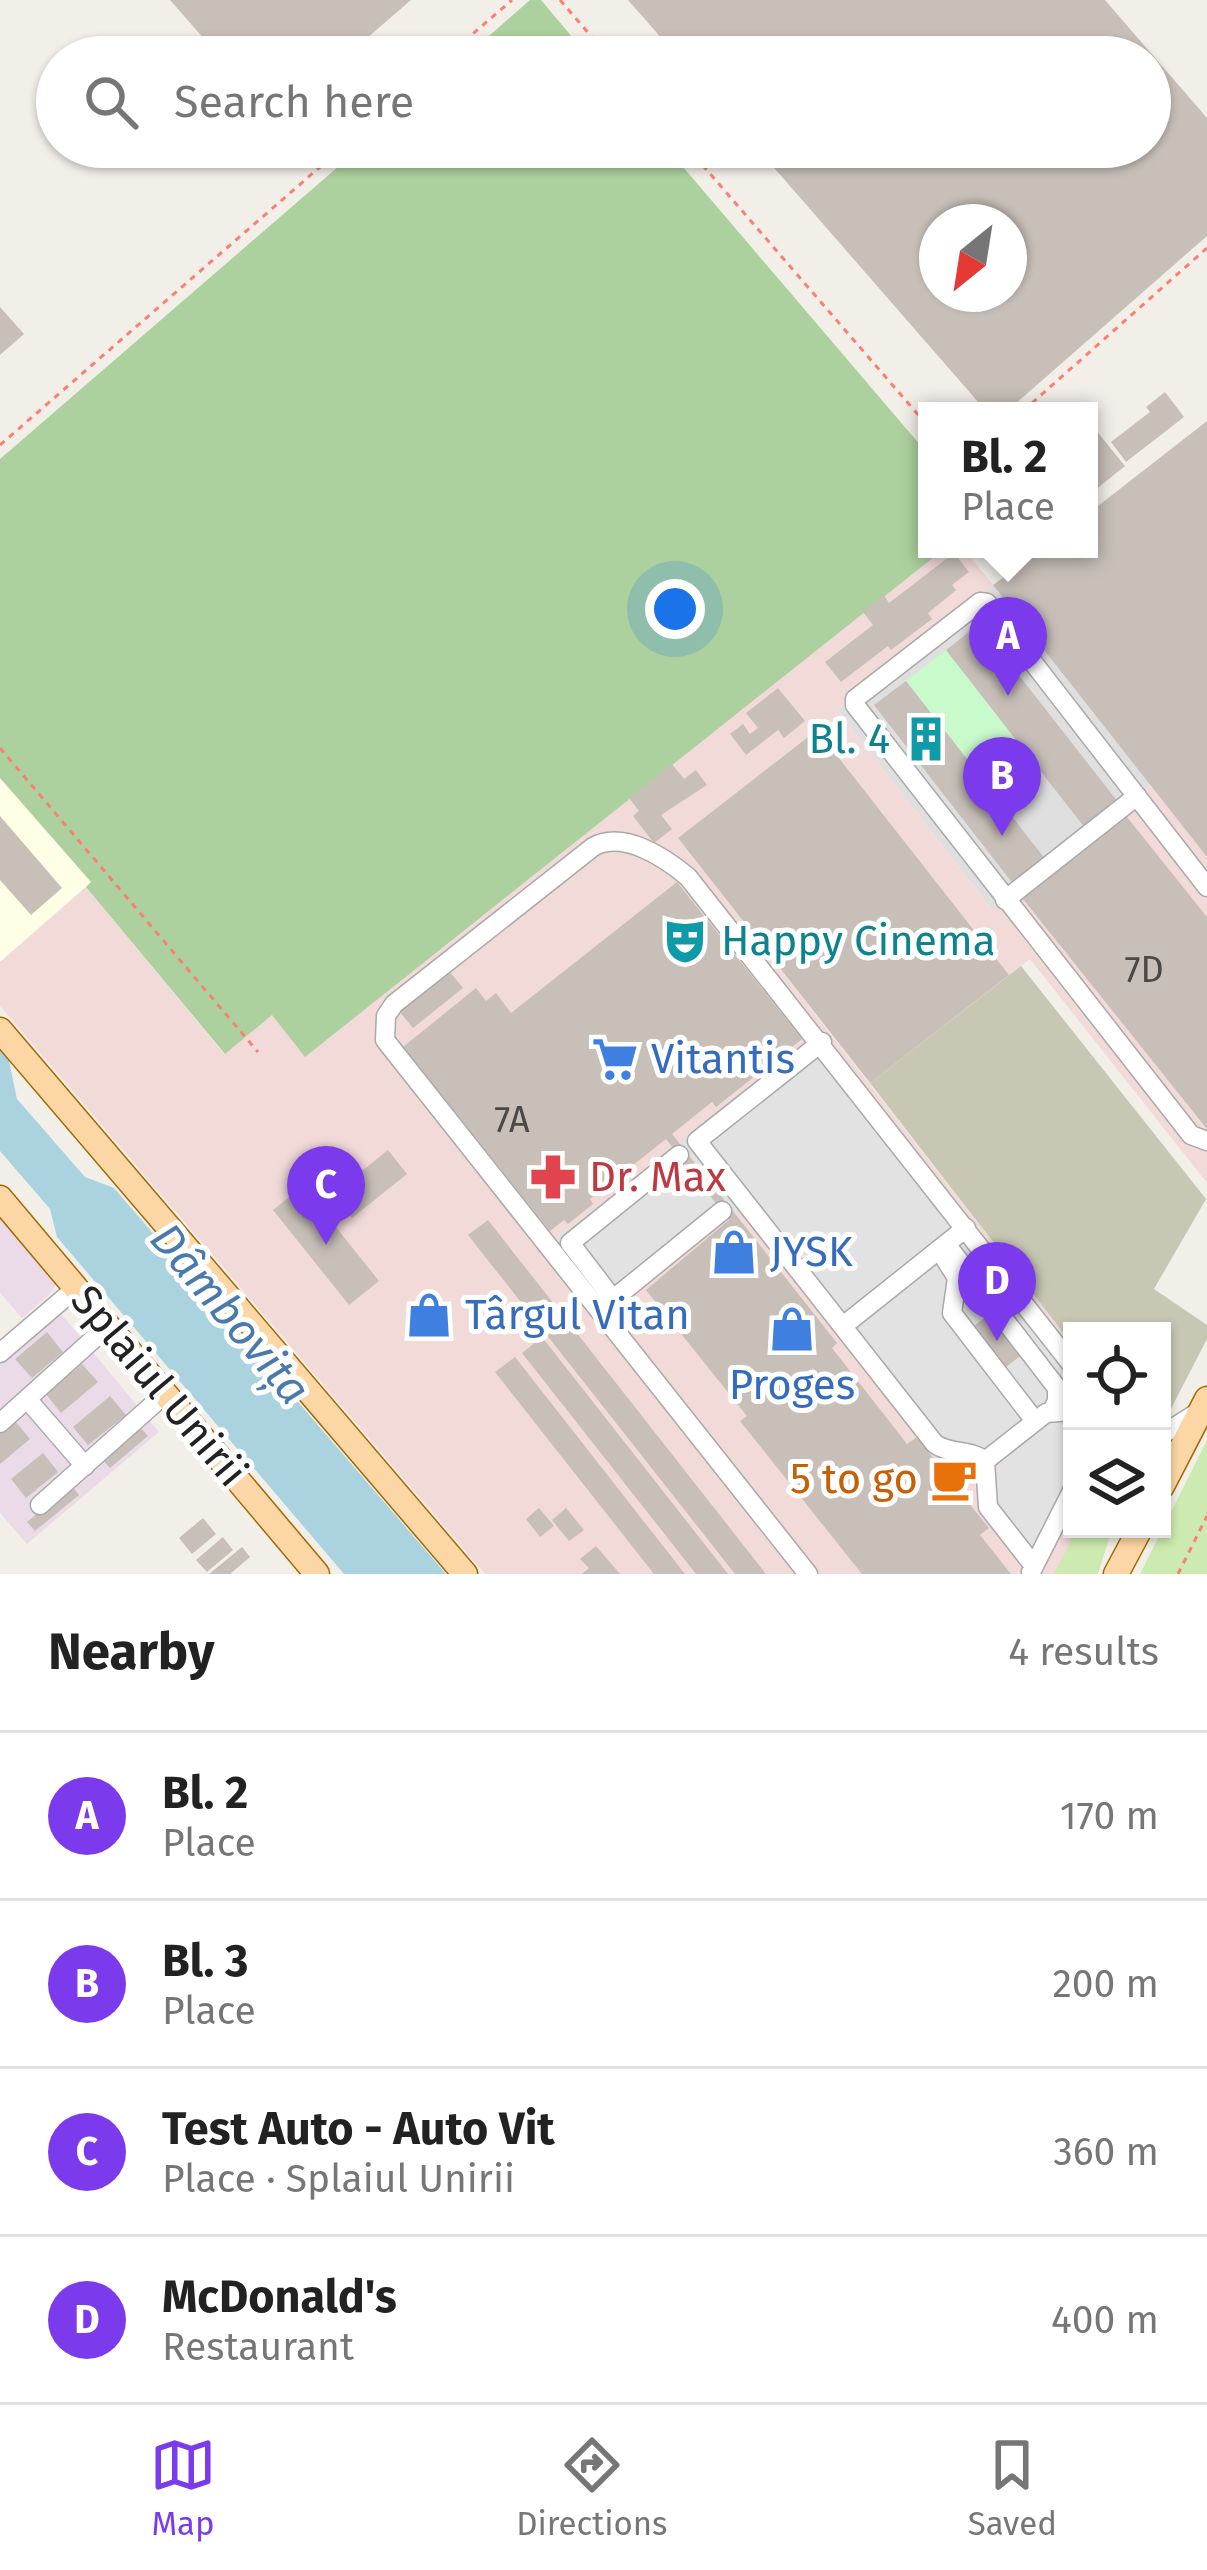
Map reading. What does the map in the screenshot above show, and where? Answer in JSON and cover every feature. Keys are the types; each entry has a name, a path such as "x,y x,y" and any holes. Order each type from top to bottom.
{"main road":[{"path":"0,1030 465,1574"},
{"name":"Splaiul Unirii","path":"0,1198 317,1574"},
{"path":"1171,1463 1204,1404"},
{"path":"1118,1570 1133,1538"}],"street":[{"path":"1207,887 983,602 855,699 1005,900 1191,1135 1207,1141"},
{"path":"1005,900 1137,796"},
{"path":"808,1574 605,1305 388,1046 384,1030 391,1008 593,847 621,839 688,877 1002,1275 1010,1303 1029,1328 1063,1353"},
{"path":"605,1305 570,1243 822,1042"},
{"path":"687,1149 731,1205 844,1326 935,1444 976,1454 985,1461 988,1507 1032,1570 1063,1509"},
{"path":"605,1305 731,1205"},
{"path":"844,1326 966,1228"},
{"path":"942,1247 1057,1388 1053,1414 985,1461"},
{"path":"942,1247 957,1278 952,1313 1053,1414"},
{"path":"0,1353 76,1288"},
{"path":"0,1423 108,1326"},
{"path":"40,1505 165,1394"},
{"path":"28,1400 85,1466"},
{"path":"1169,1430 1204,1404"}],"path":[{"path":"470,36 512,0"},
{"path":"560,0 591,36"},
{"path":"0,445 319,168"},
{"path":"705,168 918,415"},
{"path":"1033,402 1207,248"},
{"path":"0,748 258,1052"},
{"path":"1178,1574 1207,1516"}],"shaded area":[{"path":"932,558 971,558 993,585 837,710 991,909 1151,785 1207,857 1207,1183 1030,959 1009,975 817,730 678,838 1063,1332 1063,1538 1108,1538 1090,1574 485,1574 0,1006 0,962 86,887 224,1054 272,1015 305,1056 620,801"},
{"path":"993,585 1151,785 992,910 837,710"},
{"path":"0,778 91,882 0,962"},
{"path":"1021,966 1206,1199 1154,1289 1207,1325 1207,1339 1171,1409 1171,1322 1063,1322 1063,1332 870,1083"},
{"path":"811,1042 1063,1366 1063,1498 1034,1554 994,1504 998,1464 985,1449 940,1437 752,1199 616,1310 557,1237"},
{"path":"0,1209 58,1282 22,1318 0,1293"},
{"path":"62,1315 159,1432 27,1544 0,1513 0,1361 49,1319"}],"green space":[{"path":"530,0 541,0 571,36 489,36"},
{"path":"337,168 684,168 918,442 918,558 933,558 305,1057 272,1015 225,1054 86,887 91,882 0,778 0,459"},
{"path":"946,650 1038,769 999,800 906,681"},
{"path":"1207,1440 1207,1574 1140,1574 1158,1538 1171,1538 1171,1512"},
{"path":"1072,1538 1109,1538 1098,1574 1054,1574"}],"water":[{"path":"0,1050 9,1061 17,1099 85,1177 114,1188 446,1574 344,1574 57,1237 50,1209 0,1151"}],"building":[{"path":"170,0 411,0 369,36 202,36"},
{"path":"628,0 1105,0 1136,36 660,36"},
{"path":"1171,76 1207,118 1207,236 1017,402 978,402 774,168 1171,168"},
{"path":"0,307 24,334 0,355"},
{"path":"1165,392 1184,417 1126,462 1111,442 1150,412 1146,407"},
{"path":"1207,421 1207,857 993,585 1030,558 1098,558 1098,506"},
{"path":"1098,433 1125,466 1098,488"},
{"path":"948,558 958,558 969,572 928,613 932,619 841,682 825,662 873,625 863,612 884,595 889,603"},
{"path":"979,624 1118,802 1085,828 946,650"},
{"path":"906,681 1046,860 1014,885 874,705"},
{"path":"778,688 805,721 784,738 778,730 746,755 730,734 743,724 750,734 758,728 746,713"},
{"path":"817,730 1009,975 870,1083 678,838"},
{"path":"672,764 684,779 696,770 707,785 661,815 672,829 654,843 633,816 639,811 629,798"},
{"path":"0,816 62,888 31,915 0,880"},
{"path":"1127,817 1207,917 1207,1129 1023,899"},
{"path":"677,882 802,1039 716,1107 712,1102 672,1134 837,1343 832,1348 907,1444 917,1437 946,1475 972,1472 963,1496 989,1528 980,1535 1011,1574 862,1574 740,1421 747,1416 646,1290 729,1220 666,1139 590,1199 593,1204 568,1224 564,1220 550,1231 403,1047 476,988 486,1001 496,993 511,1013"},
{"path":"449,971 463,988 413,1028 399,1011"},
{"path":"388,1150 407,1174 352,1218 333,1194"},
{"path":"344,1151 351,1161 323,1183 315,1174"},
{"path":"303,1186 379,1281 349,1305 273,1210"},
{"path":"488,1220 766,1574 735,1574 468,1235"},
{"path":"992,1312 1024,1353 1002,1370 970,1329"},
{"path":"47,1332 63,1352 32,1378 15,1359"},
{"path":"542,1337 728,1574 696,1574 522,1353"},
{"path":"515,1357 685,1574 654,1574 495,1372"},
{"path":"82,1364 98,1382 61,1413 46,1394"},
{"path":"110,1396 126,1415 88,1445 73,1427"},
{"path":"15,1421 30,1439 0,1464 0,1433"},
{"path":"139,1426 148,1436 110,1468 101,1458"},
{"path":"43,1453 58,1472 26,1498 11,1479"},
{"path":"72,1486 79,1495 35,1531 27,1522"},
{"path":"539,1508 554,1526 540,1537 526,1519"},
{"path":"566,1508 584,1530 569,1541 552,1520"},
{"path":"203,1518 216,1534 192,1554 179,1538"},
{"path":"223,1537 233,1550 207,1572 196,1560"},
{"path":"596,1546 620,1574 582,1574 589,1568 580,1559"},
{"path":"242,1547 250,1557 230,1574 209,1574"}],"place":[{"name":"Bl. 2","path":"1008,696"},
{"name":"Bl. 4","path":"926,739"},
{"name":"Bl. 3","path":"1002,836"},
{"name":"Happy Cinema","path":"685,941"},
{"name":"Vitantis","path":"615,1059"},
{"name":"Dr. Max","path":"553,1177"},
{"name":"Test Auto - Auto Vit","path":"326,1245"},
{"name":"JYSK","path":"734,1252"},
{"name":"Târgul Vitan","path":"429,1315"},
{"name":"Proges","path":"792,1329"},
{"name":"McDonald's","path":"997,1341"},
{"name":"5 to go","path":"954,1479"}],"water label":[{"name":"Dâmbovița","path":"230,1314"}]}
